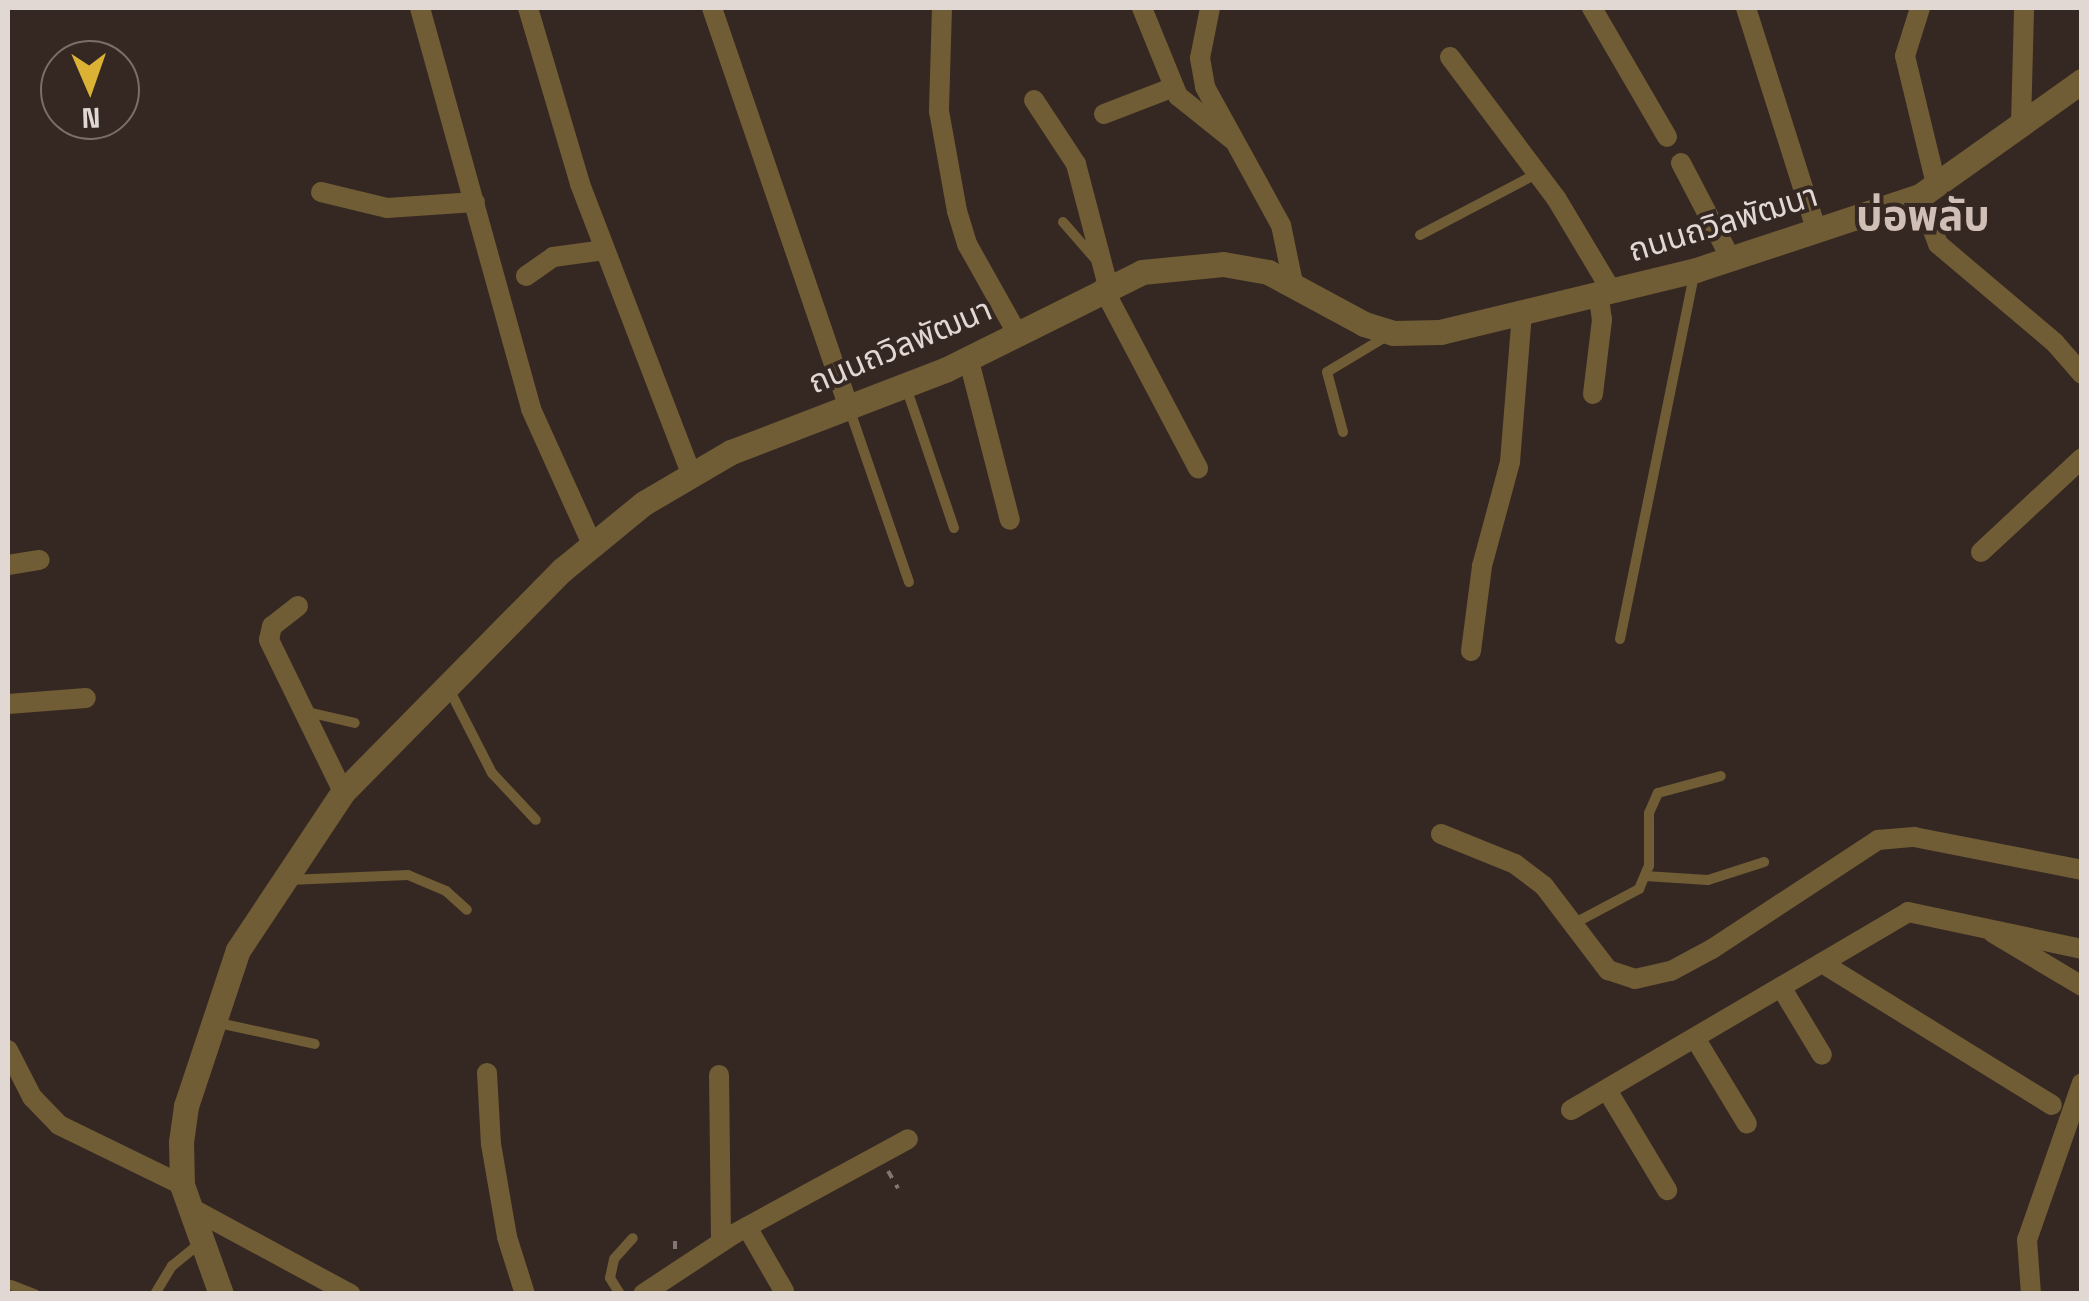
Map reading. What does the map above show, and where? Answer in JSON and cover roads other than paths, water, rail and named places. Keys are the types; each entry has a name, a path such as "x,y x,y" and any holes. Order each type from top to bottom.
{"street":[{"path":"420,8 531,410 592,544"},
{"path":"528,8 605,250 692,476"},
{"path":"712,8 848,405"},
{"path":"942,8 940,111 957,210 967,244 1017,332"},
{"path":"1142,8 1174,88 1192,111 1235,141"},
{"path":"1214,8 1200,73 1281,225 1293,282"},
{"path":"1592,8 1667,137"},
{"path":"1746,8 1816,229"},
{"path":"1920,8 1905,56 1938,244 2056,343 2082,374"},
{"path":"2021,125 2024,8"},
{"path":"1450,58 1537,173 1605,291 1592,394"},
{"name":"ถนนถวิลพัฒนา","path":"221,1294 182,1185 186,1106 211,1021 238,950 280,880 343,792 446,684 592,544 692,476 731,452 906,386 968,358 1104,280 1180,265 1222,264 1293,282 1364,324 1393,333 1440,332 1696,270 1927,188 2082,82"},
{"path":"1104,114 1174,88"},
{"path":"1034,100 1076,164 1104,280 1198,468"},
{"path":"1682,163 1730,258"},
{"path":"321,192 387,208 474,202"},
{"path":"526,276 553,257 605,250"},
{"path":"1471,651 1482,566 1512,447 1522,312"},
{"path":"968,358 1010,520"},
{"path":"1981,552 2082,458"},
{"path":"8,565 40,560"},
{"path":"298,606 268,631 300,710 343,792"},
{"path":"8,704 86,698"},
{"path":"1441,834 1515,864 1544,886 1608,970 1650,978 1712,950 1878,840 1914,837 2082,870"},
{"path":"1572,1110 1908,912 2082,949"},
{"path":"1992,932 2082,986"},
{"path":"1822,963 2052,1105"},
{"path":"1781,987 1822,1054"},
{"path":"1695,1038 1747,1124"},
{"path":"8,1050 32,1097 60,1125 182,1185"},
{"path":"488,1073 491,1144 507,1237 525,1294"},
{"path":"719,1076 721,1242"},
{"path":"2032,1294 2027,1240 2082,1082"},
{"path":"1607,1090 1667,1190"},
{"path":"643,1294 721,1242 908,1139"},
{"path":"193,1209 350,1294"},
{"path":"747,1227 784,1291"}],"lane":[{"path":"1420,235 1537,173"},
{"path":"1064,222 1104,280"},
{"path":"1620,640 1696,270"},
{"path":"1342,432 1326,372 1393,333"},
{"path":"906,386 954,528"},
{"path":"848,405 909,582"},
{"path":"446,684 492,773 536,820"},
{"path":"300,710 356,723"},
{"path":"1573,924 1639,888 1644,876 1648,814 1658,794 1721,776"},
{"path":"1644,876 1708,880 1764,862"},
{"path":"280,880 408,875 446,891 467,910"},
{"path":"211,1021 315,1044"},
{"path":"620,1294 610,1278 614,1259 633,1238"},
{"path":"155,1294 172,1266 204,1240"},
{"path":"11,1285 34,1294"}],"district":[{"name":"บ่อพลับ","path":"1923,216"}]}
